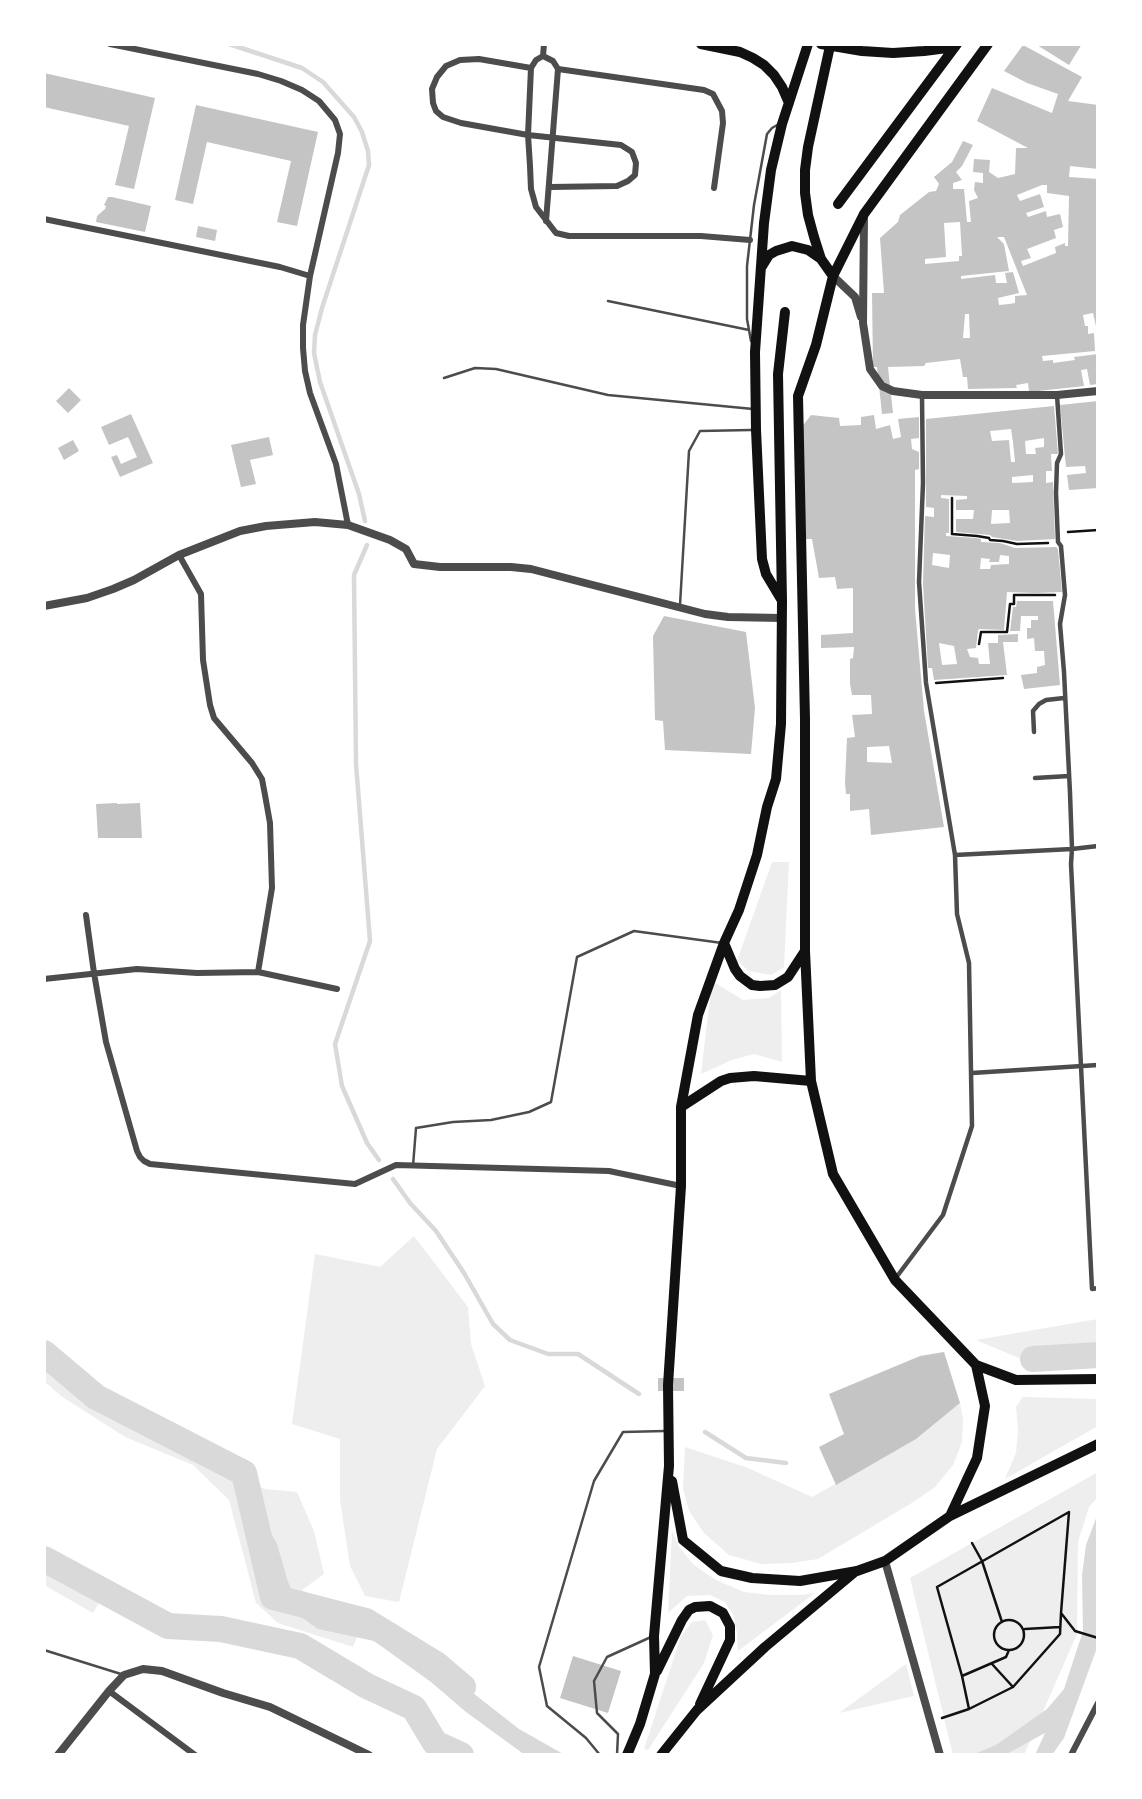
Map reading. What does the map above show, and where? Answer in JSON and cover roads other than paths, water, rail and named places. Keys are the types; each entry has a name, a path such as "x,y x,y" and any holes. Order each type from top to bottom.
{"main road":[{"path":"701,44 740,52 764,65 782,86 789,103"},
{"path":"782,601 766,574 762,559 755,352 764,223 771,170 782,124 808,44"},
{"path":"988,44 864,214 833,276 816,345 798,396 805,719 805,951 811,1080 833,1174 895,1280 976,1365 1016,1380 1098,1379"},
{"path":"821,260 808,215 805,170 825,45 893,53 956,45"},
{"path":"838,204 956,45"},
{"path":"760,269 769,256 792,246 808,250 821,260 833,276"},
{"path":"655,1674 654,1636 669,1466 668,1385 681,1186 681,1107 698,1015 739,910 757,855 776,779 781,724 782,601 778,374 785,312"},
{"path":"724,943 740,976 752,985 760,986 775,985 789,978 805,951"},
{"path":"681,1107 721,1080 730,1077 811,1080"},
{"path":"950,1516 977,1458 985,1406 976,1365"},
{"path":"669,1466 683,1540 721,1571 752,1578 800,1581 857,1571 885,1561 950,1516 1098,1444"},
{"path":"661,1755 697,1710 765,1647 857,1571"},
{"path":"627,1755 640,1724 655,1674 682,1620 689,1610 695,1607 710,1606 723,1613 730,1626 730,1640 697,1710"}],"street":[{"path":"110,44 281,80 319,101 335,120 340,134 338,153 310,276 303,325 304,372 329,443 348,525"},
{"path":"543,56 544,44"},
{"path":"543,56 536,60 531,68 528,135 531,189 536,207 556,233 569,236 701,236 750,240"},
{"path":"543,56 553,61 558,69 546,222"},
{"path":"531,68 479,59 460,60 446,66 437,77 432,89 433,103 436,111 443,117 461,123 528,135 621,145 632,152 635,175 617,186 550,187"},
{"path":"558,69 704,90 713,94 722,111 723,122 714,188"},
{"path":"863,323 864,214"},
{"path":"44,219 310,276"},
{"path":"833,276 855,297 863,323 870,369 878,382 888,389 922,395 1057,395 1098,391"},
{"path":"895,1280 943,1215 972,1126 969,963 957,914 955,855 926,683 919,582 923,483 922,395"},
{"path":"1057,395 1061,454 1057,463 1056,493 1058,542 1061,546 1065,595 1060,624 1071,864 1092,1289 1098,1288"},
{"path":"44,606 87,598 113,589 179,555 240,531 315,522 348,525 390,540 406,549 414,564 531,569 705,614 781,618"},
{"path":"179,555 201,594 203,660 214,718 262,779 270,823 272,888 258,972"},
{"path":"1034,732 1034,711 1039,704 1046,700 1064,698"},
{"path":"1035,778 1069,776"},
{"path":"955,855 1098,846"},
{"path":"86,915 93,973 106,1042 137,1151 144,1161 150,1164 355,1184 396,1165 610,1171 681,1186"},
{"path":"44,979 137,969 197,973 258,972 337,989"},
{"path":"972,1073 1098,1065"},
{"path":"885,1561 940,1755"},
{"path":"58,1755 124,1675 143,1669 162,1671 270,1707 369,1755"},
{"path":"109,1691 195,1755"},
{"path":"1071,1755 1098,1703"}],"lane":[{"path":"755,352 749,330 747,266 754,205 766,134 782,124"},
{"path":"608,301 749,330"},
{"path":"444,378 475,368 496,369 608,396 756,409"},
{"path":"680,608 689,451 700,431 756,430"},
{"path":"413,1166 415,1128 491,1120 529,1112 551,1102 577,957 634,930 724,943"},
{"path":"600,1755 586,1738 547,1706 539,1667 594,1481 623,1432 668,1430"},
{"path":"617,1755 618,1734 597,1713 594,1681 607,1657 654,1636"},
{"path":"44,1650 124,1675"}],"waterway":[{"path":"229,44 302,68 323,82 354,117 368,151 369,165 322,308 315,335 314,353 320,382 359,494 365,521"},
{"path":"367,545 354,575 356,764 370,941 335,1044 342,1086 367,1143 379,1160"},
{"path":"393,1179 410,1203 436,1231 493,1324 510,1340 548,1354 578,1354 639,1394"},
{"path":"44,1353 96,1397 244,1473 273,1597 366,1621 436,1664 463,1687"},
{"path":"1033,1359 1098,1355"},
{"path":"705,1432 746,1458 786,1463"},
{"path":"44,1559 168,1626 221,1629 300,1646 367,1686 414,1708 435,1743 461,1755"}]}
